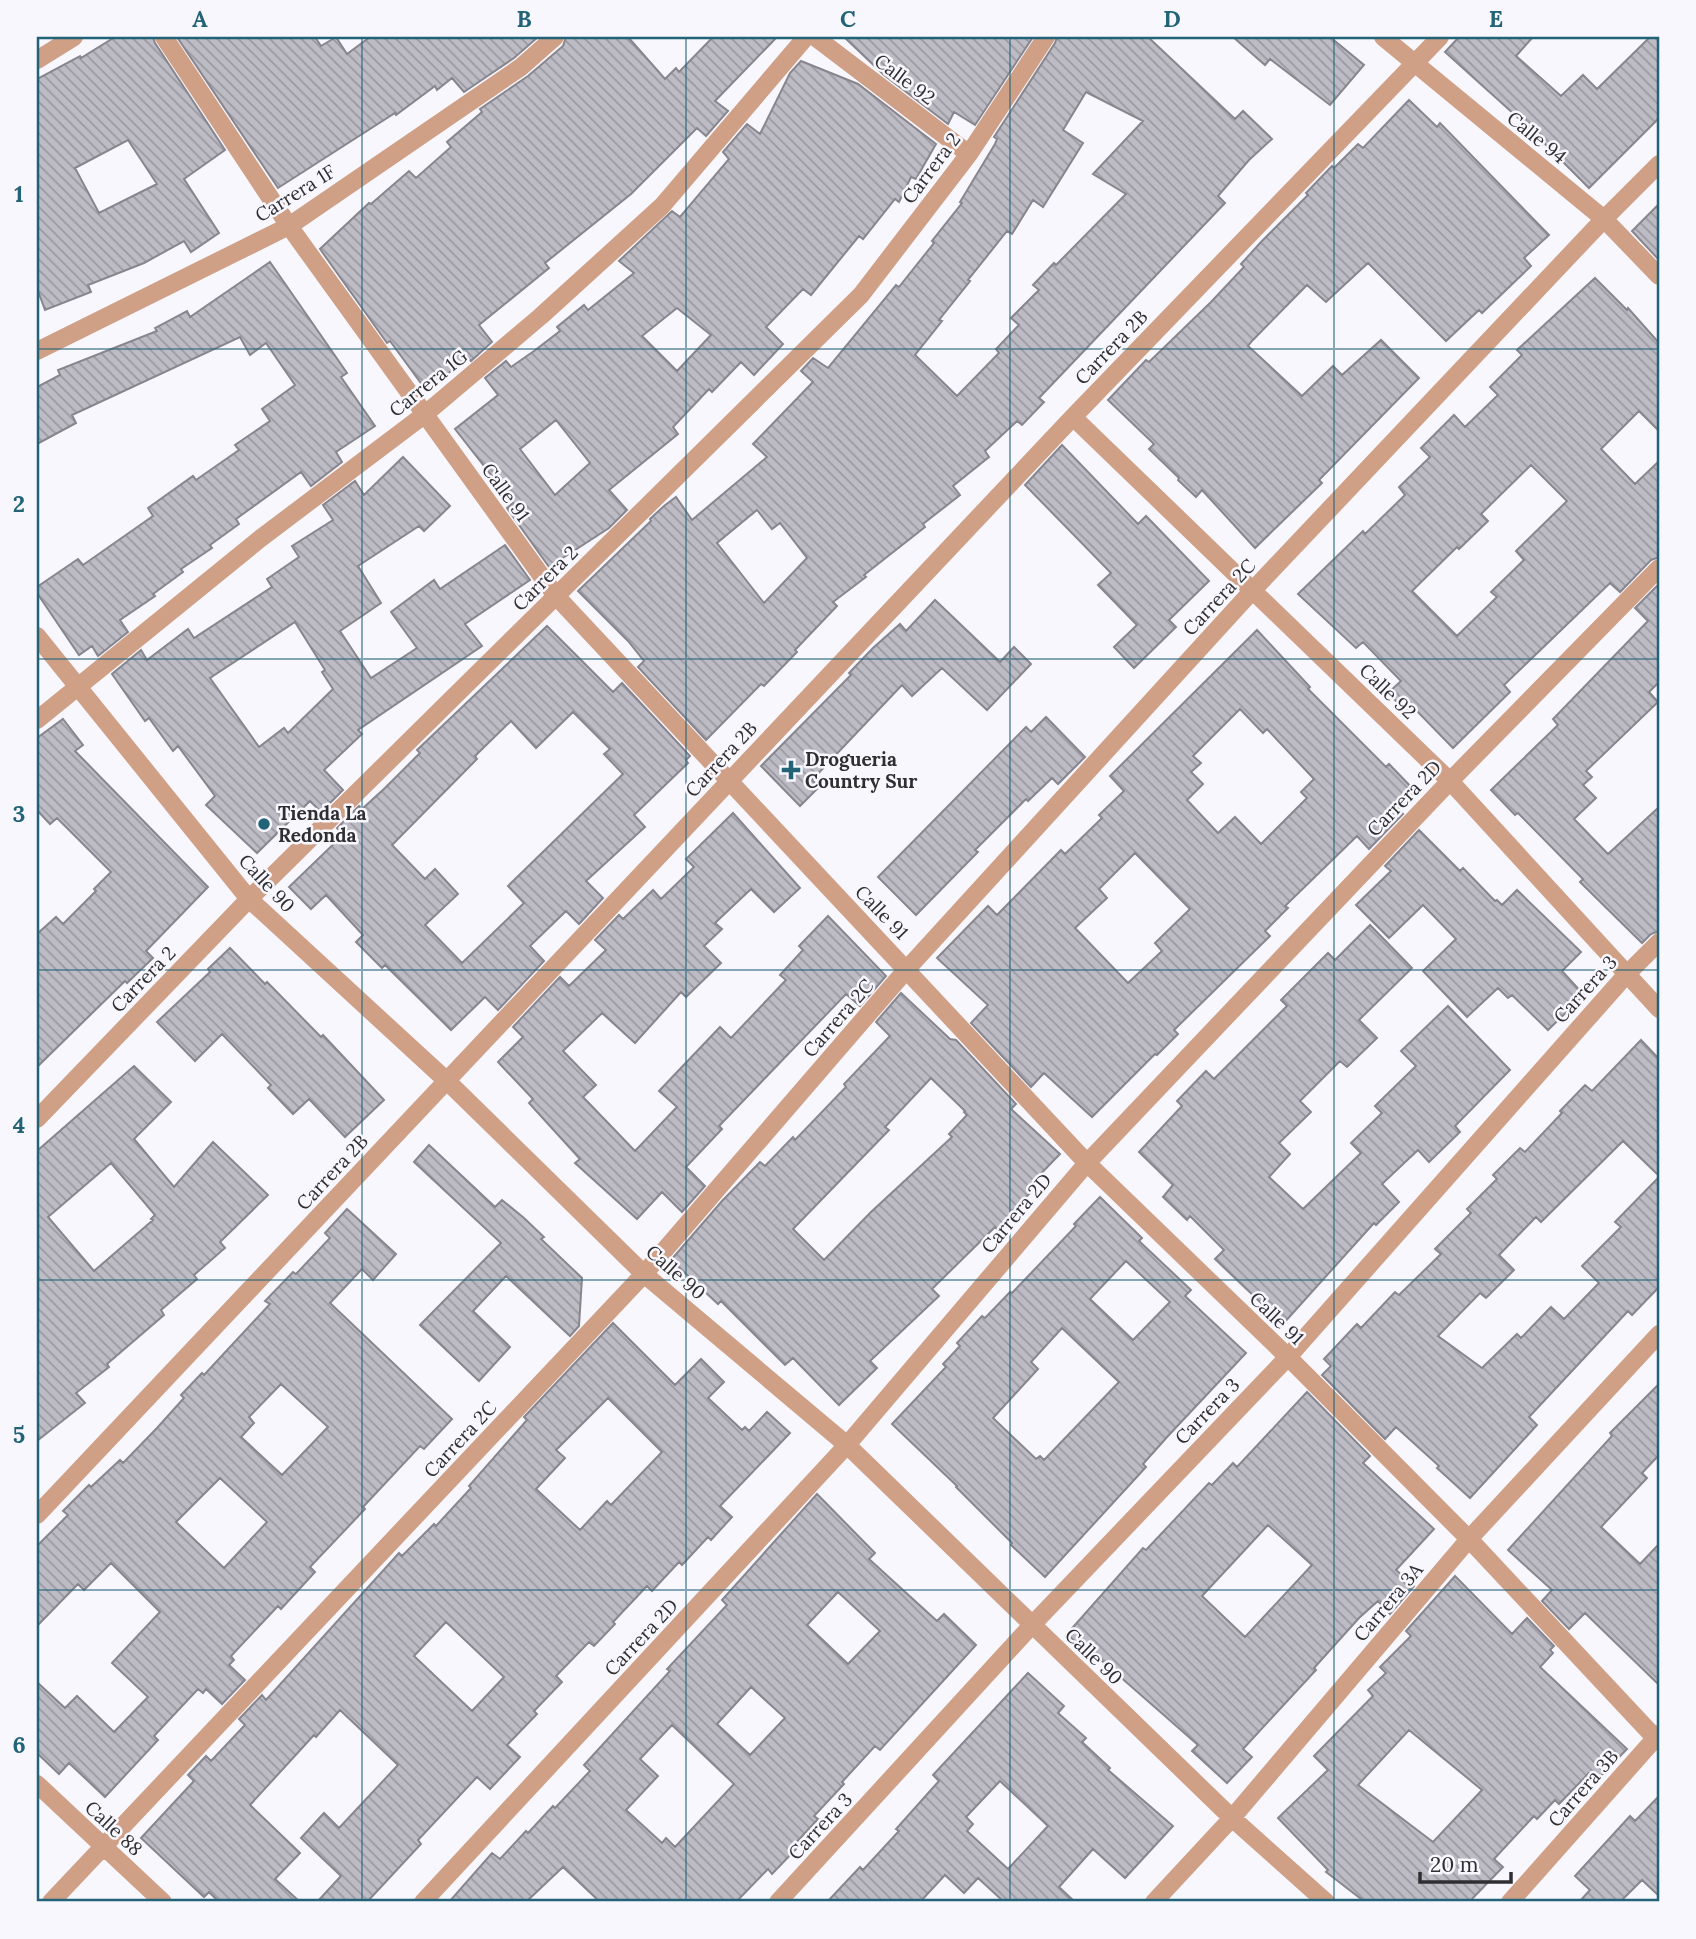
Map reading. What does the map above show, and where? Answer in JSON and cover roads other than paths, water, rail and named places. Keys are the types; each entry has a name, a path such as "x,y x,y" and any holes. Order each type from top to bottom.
{"street":[{"path":"37,60 74,37"},
{"name":"Calle 91","path":"164,37 289,226 556,596 1087,1163 1288,1357 1469,1539 1658,1738"},
{"name":"Carrera 1F","path":"37,351 289,226 521,66 555,37"},
{"name":"Carrera 1G","path":"37,720 261,538 424,415 541,316 662,206 806,37"},
{"name":"Calle 92","path":"815,37 969,154"},
{"name":"Carrera 2","path":"37,1119 249,899 861,295 969,154 1046,37"},
{"name":"Calle 94","path":"1383,37 1604,219 1659,276"},
{"name":"Carrera 2B","path":"37,1515 1073,417 1440,37"},
{"name":"Carrera 2C","path":"51,1902 644,1274 907,969 1253,590 1659,164"},
{"name":"Calle 92","path":"1073,417 1450,781 1659,1009"},
{"name":"Carrera 2D","path":"423,1902 847,1445 1087,1163 1450,781 1659,568"},
{"name":"Calle 90","path":"37,636 249,899 447,1082 644,1274 847,1445 1232,1818 1326,1902"},
{"name":"Carrera 3","path":"778,1902 1032,1625 1288,1357 1626,975 1659,942"},
{"name":"Carrera 3A","path":"1154,1902 1232,1818 1469,1539 1659,1334"},
{"name":"Carrera 3B","path":"1510,1902 1658,1738"},
{"name":"Calle 88","path":"37,1784 163,1902"}],"place":[{"name":"Drogueria Country Sur","path":"791,770"},
{"name":"Tienda La Redonda","path":"264,824"}]}
